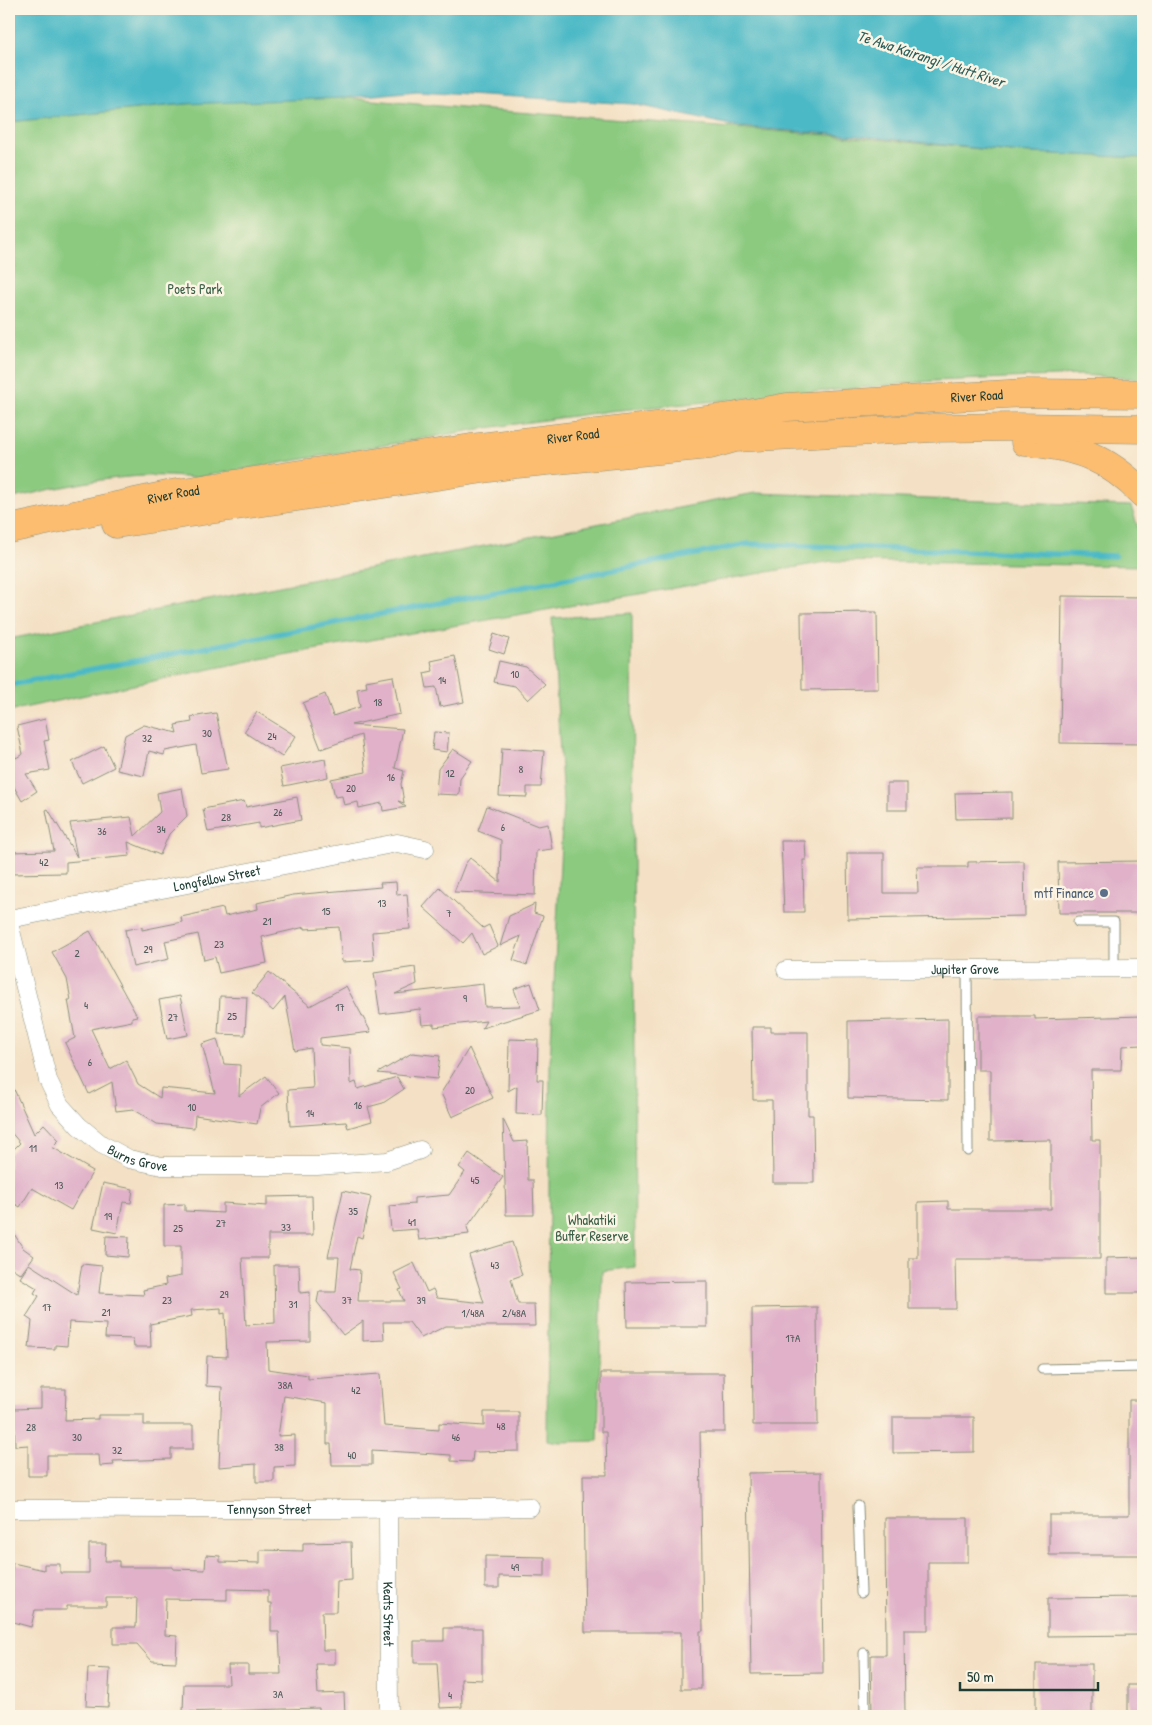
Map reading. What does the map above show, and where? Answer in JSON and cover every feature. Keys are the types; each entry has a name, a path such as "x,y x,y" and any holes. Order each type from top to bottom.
{"highway":[{"name":"River Road","path":"9,529 177,494 452,451 732,417 787,407 938,396 1025,393 1143,394"},
{"path":"732,417 786,420 928,411 1143,412"},
{"name":"River Road","path":"9,542 334,490 517,464 710,445 735,438 933,428 1018,426 1143,429"},
{"path":"710,445 735,448 899,442 1026,442 1067,447 1091,454 1128,478 1143,494"}],"street":[{"name":"Longfellow Street","path":"9,919 396,842 426,849"},
{"name":"Burns Grove","path":"9,923 48,1080 60,1105 79,1126 101,1144 129,1159 162,1166 317,1166 387,1161 420,1150"},
{"name":"Jupiter Grove","path":"786,970 1143,968"},
{"name":"Tennyson Street","path":"9,1509 323,1508 388,1510 530,1507"},
{"name":"Keats Street","path":"388,1510 389,1716"}],"lane":[{"path":"1078,922 1114,922 1114,968"},
{"path":"967,968 968,1151"},
{"path":"1042,1370 1143,1367"},
{"path":"858,1506 861,1593"},
{"path":"864,1652 865,1716"}],"green space":[{"name":"Poets Park","path":"328,96 462,108 841,136 1012,152 1143,158 1143,379 1080,375 933,381 610,411 479,429 193,478 170,476 123,477 77,484 9,499 9,122 214,101"},
{"path":"755,493 1131,506 1143,543 1143,566 832,561 254,660 9,711 9,639"},
{"name":"Whakatiki Buffer Reserve","path":"632,613 635,1267 602,1271 598,1441 559,1442 547,1440 550,1063 563,803 552,618"}],"water":[{"name":"Te Awa Kairangi / Hutt River","path":"9,9 1143,9 1143,158 1012,152 859,136 739,127 632,104 417,91 343,98 185,104 9,122"}],"building":[{"path":"1062,596 1143,597 1143,744 1060,743"},
{"path":"877,612 878,689 802,690 801,613"},
{"path":"494,634 509,639 504,654 489,649"},
{"path":"455,656 464,702 440,707 436,687 427,688 424,673 433,671 431,661"},
{"path":"499,661 526,667 545,684 528,700 515,686 494,682"},
{"path":"393,676 400,714 351,725 403,729 395,768 404,771 401,784 404,803 398,801 406,807 383,811 382,803 359,808 358,802 344,805 342,796 335,797 331,779 366,772 361,735 321,749 303,703 325,694 333,716 360,707 357,689 367,687 366,681"},
{"path":"257,712 296,736 282,757 244,732"},
{"path":"216,713 228,769 201,773 196,745 165,751 164,755 149,751 144,776 117,770 125,735 144,725 177,733 175,725 192,722 191,717"},
{"path":"45,719 49,740 44,741 50,770 26,774 37,791 22,801 9,778 9,746 16,758 23,754 17,726"},
{"path":"434,732 449,733 447,752 432,750"},
{"path":"104,746 114,767 82,783 72,762"},
{"path":"502,748 544,751 541,787 527,787 527,797 499,796"},
{"path":"453,749 472,761 460,778 459,795 436,794 438,769"},
{"path":"325,759 328,777 284,786 280,768"},
{"path":"887,783 907,783 907,810 887,810"},
{"path":"182,788 187,816 169,834 160,855 128,842 130,856 66,862 66,873 9,874 9,852 54,851 46,810 48,809 77,857 70,823 131,817 135,836 160,812 157,793"},
{"path":"1012,792 1012,818 956,819 955,793"},
{"path":"297,797 301,820 259,828 259,823 208,832 203,809 244,801 246,807"},
{"path":"487,806 538,826 548,824 552,849 536,851 535,895 454,892 465,864 470,858 500,882 501,840 478,831"},
{"path":"781,841 805,841 806,860 803,860 804,912 784,912"},
{"path":"847,853 884,853 884,893 918,893 917,867 968,867 968,862 1024,861 1025,916 848,919"},
{"path":"1143,861 1143,913 1059,913 1058,862"},
{"path":"396,882 397,895 407,894 410,929 372,932 374,960 342,962 339,927 305,929 305,927 262,937 267,963 219,973 215,957 204,960 198,934 165,941 169,959 133,967 125,930 142,927 142,930 182,922 181,917 223,908 225,916 258,909 257,903 293,895 381,887 380,883"},
{"path":"440,888 483,928 489,925 498,946 482,954 472,933 463,943 423,907"},
{"path":"535,904 534,913 543,916 527,965 513,960 521,936 500,946 509,916"},
{"path":"90,931 137,1016 132,1017 132,1021 91,1029 110,1069 126,1060 138,1084 160,1098 161,1088 215,1093 202,1044 217,1039 224,1064 240,1065 239,1096 266,1076 279,1093 260,1108 257,1124 195,1115 194,1128 157,1124 133,1109 116,1111 112,1082 89,1094 65,1043 75,1038 68,1000 71,1000 67,979 52,952"},
{"path":"415,967 417,984 395,994 483,984 485,1007 520,1006 514,989 531,983 540,1010 482,1028 486,1021 434,1027 434,1024 422,1025 420,1009 380,1014 374,973"},
{"path":"269,972 310,1006 346,986 371,1032 320,1038 320,1045 350,1048 351,1084 356,1082 358,1089 397,1077 404,1089 383,1103 368,1107 372,1121 348,1128 346,1122 290,1126 288,1090 313,1088 311,1048 295,1051 285,997 273,1011 252,993"},
{"path":"180,996 188,1035 167,1039 159,1000"},
{"path":"220,996 247,997 245,1035 218,1034"},
{"path":"978,1016 1035,1016 1035,1019 1143,1016 1143,1045 1122,1046 1121,1070 1091,1070 1092,1140 1100,1140 1100,1259 955,1259 956,1309 909,1309 909,1258 918,1258 918,1202 948,1201 948,1209 1051,1209 1051,1140 990,1141 990,1070 978,1070"},
{"path":"948,1019 948,1100 848,1098 848,1021"},
{"path":"752,1027 771,1027 771,1032 808,1032 808,1115 813,1115 814,1183 773,1183 772,1100 753,1100"},
{"path":"509,1039 538,1040 537,1080 543,1080 542,1115 516,1114 517,1086 508,1091"},
{"path":"469,1048 493,1098 452,1117 441,1093"},
{"path":"412,1053 440,1056 437,1079 378,1073"},
{"path":"9,1078 34,1134 44,1124 59,1140 52,1147 93,1171 71,1210 32,1188 20,1207 9,1200 9,1154 20,1143 9,1130"},
{"path":"503,1119 514,1142 527,1141 528,1180 533,1180 534,1215 506,1215"},
{"path":"469,1153 503,1177 467,1227 469,1234 419,1240 417,1229 391,1231 389,1206 414,1204 414,1198 449,1195 465,1172 459,1167"},
{"path":"103,1183 133,1189 131,1203 123,1202 117,1233 93,1228"},
{"path":"343,1191 371,1197 362,1238 357,1236 350,1269 360,1270 358,1301 404,1301 399,1290 402,1289 394,1273 414,1263 427,1292 433,1289 437,1298 484,1303 469,1255 512,1242 522,1275 511,1279 518,1304 534,1304 535,1326 446,1326 421,1338 409,1322 383,1322 384,1340 363,1341 363,1321 343,1335 317,1302 319,1292 336,1292 339,1257 328,1257"},
{"path":"312,1196 313,1235 268,1235 268,1258 242,1258 246,1325 275,1323 274,1265 299,1265 300,1293 310,1292 310,1341 267,1342 268,1369 308,1375 308,1379 380,1374 384,1426 439,1430 439,1423 484,1426 484,1412 519,1412 519,1451 473,1452 472,1462 451,1461 451,1455 372,1450 372,1465 332,1465 331,1444 327,1444 327,1403 284,1396 278,1436 295,1435 295,1466 274,1467 274,1482 256,1482 256,1464 219,1467 222,1387 206,1386 207,1356 227,1357 225,1313 221,1314 221,1308 191,1310 192,1316 150,1324 151,1347 134,1347 133,1339 105,1338 106,1324 69,1322 67,1346 55,1345 55,1349 29,1348 32,1321 26,1317 39,1296 34,1293 37,1288 20,1278 29,1264 77,1295 82,1264 102,1266 99,1293 144,1295 143,1290 166,1285 165,1279 181,1276 181,1246 164,1246 164,1205 185,1204 185,1211 223,1213 223,1203 267,1206 267,1197"},
{"path":"9,1226 23,1248 34,1256 21,1274 9,1266"},
{"path":"106,1236 129,1237 128,1257 105,1255"},
{"path":"1143,1257 1143,1293 1106,1293 1106,1258"},
{"path":"707,1281 707,1327 627,1327 626,1282"},
{"path":"817,1307 818,1425 753,1425 752,1308"},
{"path":"601,1373 724,1373 725,1432 700,1432 703,1631 700,1631 701,1689 681,1689 681,1632 585,1632 583,1475 607,1475 606,1432 601,1432"},
{"path":"41,1389 66,1389 65,1420 98,1419 98,1415 144,1415 144,1425 193,1425 193,1449 171,1449 171,1459 113,1461 114,1465 100,1466 99,1455 47,1455 47,1476 28,1476 28,1445 15,1446 14,1409 41,1408"},
{"path":"1129,1400 1143,1400 1143,1555 1049,1555 1049,1515 1129,1515"},
{"path":"893,1417 974,1417 974,1452 893,1453"},
{"path":"821,1472 823,1673 751,1674 748,1473"},
{"path":"885,1518 968,1518 968,1562 928,1562 928,1630 904,1630 905,1716 872,1716 871,1655 886,1655"},
{"path":"351,1542 352,1580 337,1581 336,1612 322,1612 323,1650 335,1650 335,1664 316,1664 318,1694 344,1693 345,1716 319,1716 319,1708 183,1712 184,1684 229,1684 228,1665 248,1665 248,1674 281,1674 279,1632 271,1632 271,1603 268,1603 268,1590 227,1589 227,1600 166,1599 165,1635 177,1636 176,1662 152,1661 137,1644 113,1644 113,1627 136,1627 137,1598 106,1598 106,1606 67,1606 67,1610 35,1610 31,1627 9,1621 9,1582 13,1563 44,1570 44,1564 60,1564 60,1573 89,1573 89,1544 106,1544 105,1561 119,1561 119,1567 173,1567 173,1569 205,1570 206,1555 220,1556 220,1562 260,1563 260,1550 303,1551 303,1543"},
{"path":"485,1556 545,1557 545,1577 499,1576 499,1588 485,1588"},
{"path":"1143,1597 1143,1635 1048,1636 1048,1598"},
{"path":"444,1628 482,1628 482,1680 461,1679 462,1707 440,1708 437,1663 414,1663 414,1641 444,1641"},
{"path":"1036,1664 1092,1664 1092,1716 1036,1716"},
{"path":"88,1668 110,1669 108,1707 86,1706"},
{"path":"1128,1685 1143,1685 1143,1716 1128,1716"}],"waterway":[{"path":"9,685 748,544 1115,556"}],"place":[{"name":"mtf Finance","path":"1104,893"}]}
